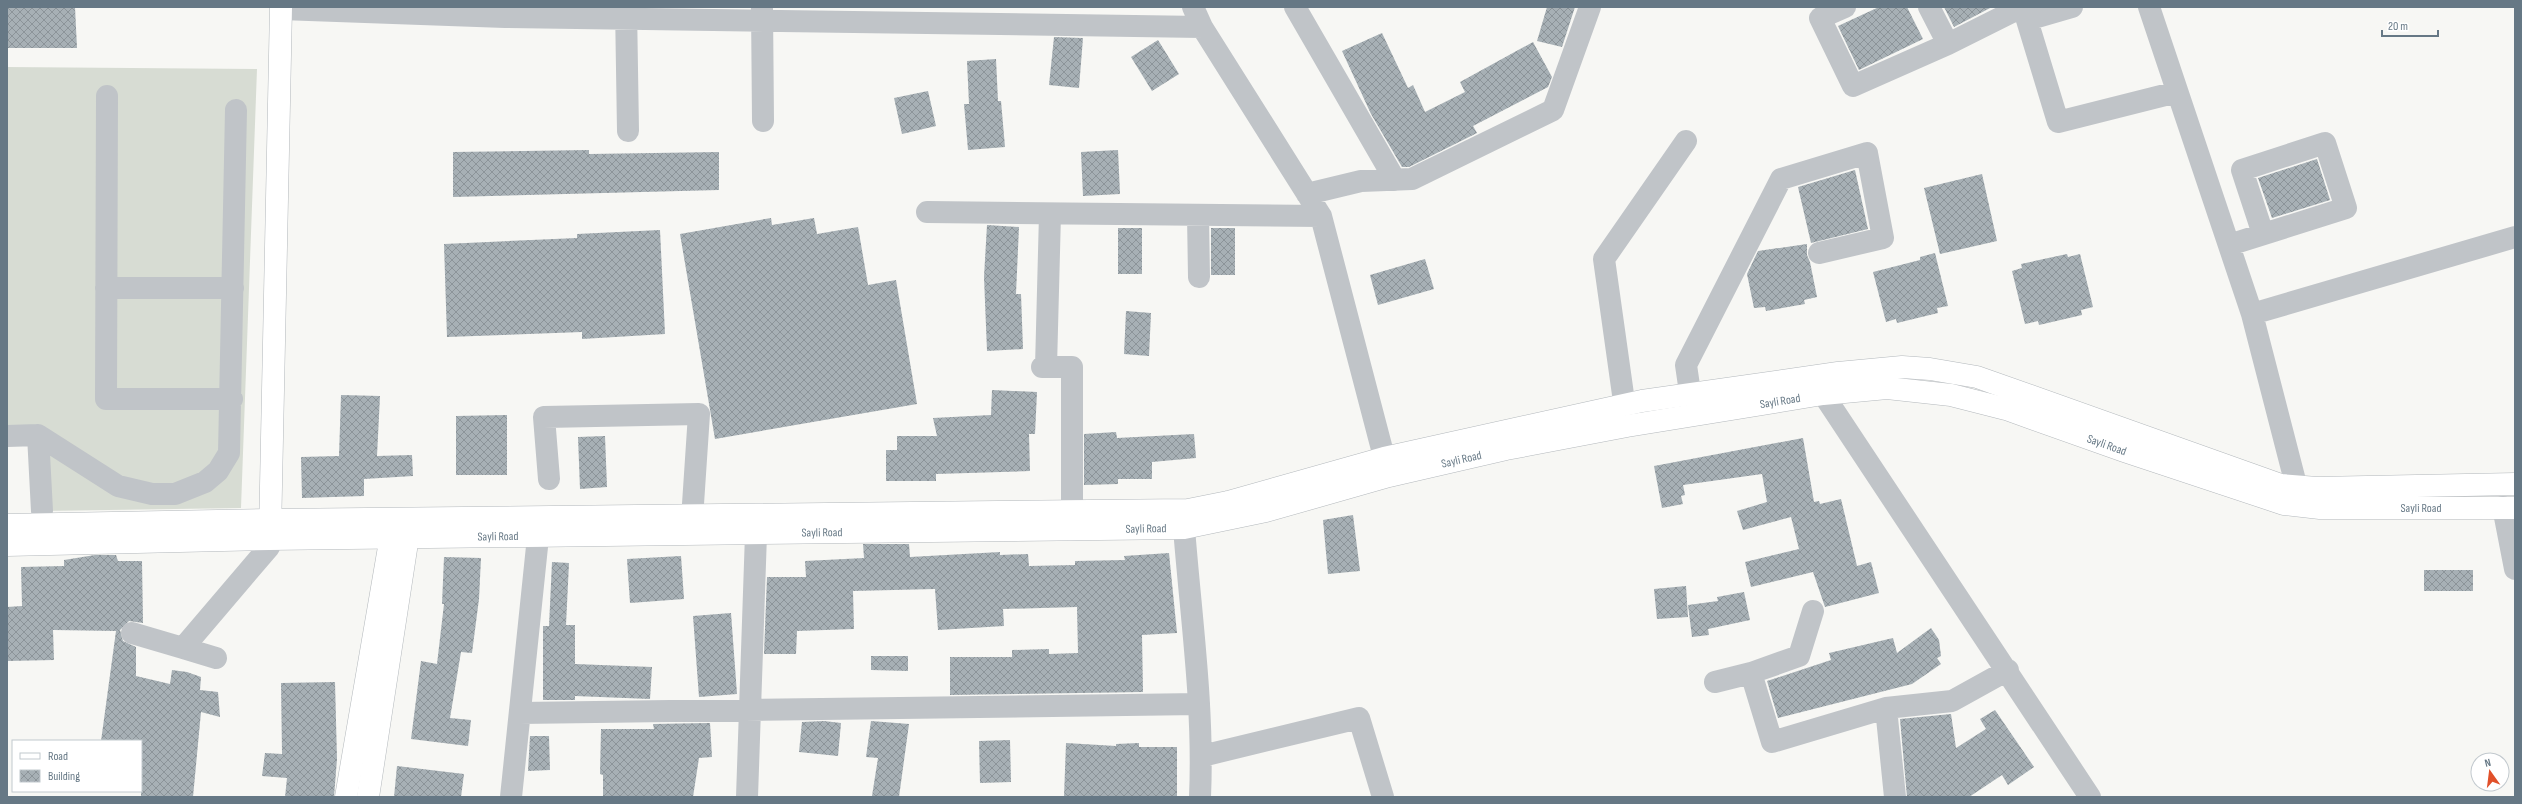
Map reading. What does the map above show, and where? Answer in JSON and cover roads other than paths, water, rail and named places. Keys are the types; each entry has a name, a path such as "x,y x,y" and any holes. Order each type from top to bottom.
{"main road":[{"path":"270,530 281,8"},
{"path":"7,525 270,530 1072,520 1188,510 1206,507 1386,467 1624,404 1692,405 1860,370 1902,367 1955,372 2003,385 2259,478 2299,497 2515,484"},
{"name":"Sayli Road","path":"401,528 538,537 691,524 756,534 1072,520 1184,528 1266,511 1386,467 1506,449 1627,426 1692,405 1887,388 1951,395 2013,411 2267,500 2299,497 2509,508"},
{"path":"346,797 401,528"},
{"path":"368,797 401,528"},
{"path":"7,545 270,530"}],"street":[{"path":"1193,7 1202,27 1321,216 1386,467"},
{"path":"1295,7 1395,180"},
{"path":"1307,194 1360,182 1412,179 1553,110 1590,7"},
{"path":"1845,7 1820,18 1853,86 1948,44 2022,7"},
{"path":"1929,7 1948,44"},
{"path":"2072,7 2027,20 2058,122 2177,92"},
{"path":"2149,7 2252,314 2299,497"},
{"path":"281,8 505,12 762,14 1202,27"},
{"path":"626,13 628,131"},
{"path":"762,14 763,121"},
{"path":"107,96 106,399 232,399"},
{"path":"7,436 38,435 118,486 141,493 175,494 206,482 218,471 230,453 236,110"},
{"path":"1627,426 1604,259 1686,141"},
{"path":"2229,246 2346,208 2325,144 2242,170 2264,234"},
{"path":"1692,405 1686,365 1780,179 1867,153 1883,238 1819,254"},
{"path":"927,212 1321,216"},
{"path":"1050,214 1044,367 1072,367 1072,520"},
{"path":"1198,215 1199,277"},
{"path":"2252,314 2515,237"},
{"path":"106,288 233,288"},
{"path":"1823,394 2008,670 2090,797"},
{"path":"549,479 544,417 699,414 691,524"},
{"path":"38,435 42,511"},
{"path":"2509,508 2515,569"},
{"path":"1184,528 1199,704 1202,756 1200,797"},
{"path":"183,648 269,547 270,530"},
{"path":"747,797 756,534"},
{"path":"512,797 538,537"},
{"path":"1715,682 1751,673 1799,656 1813,611"},
{"path":"132,633 216,658"},
{"path":"1751,673 1772,742 1886,708 1952,701 2008,670"},
{"path":"520,713 1199,704"},
{"path":"1886,708 1895,797"},
{"path":"1202,756 1359,718 1383,797"}]}
